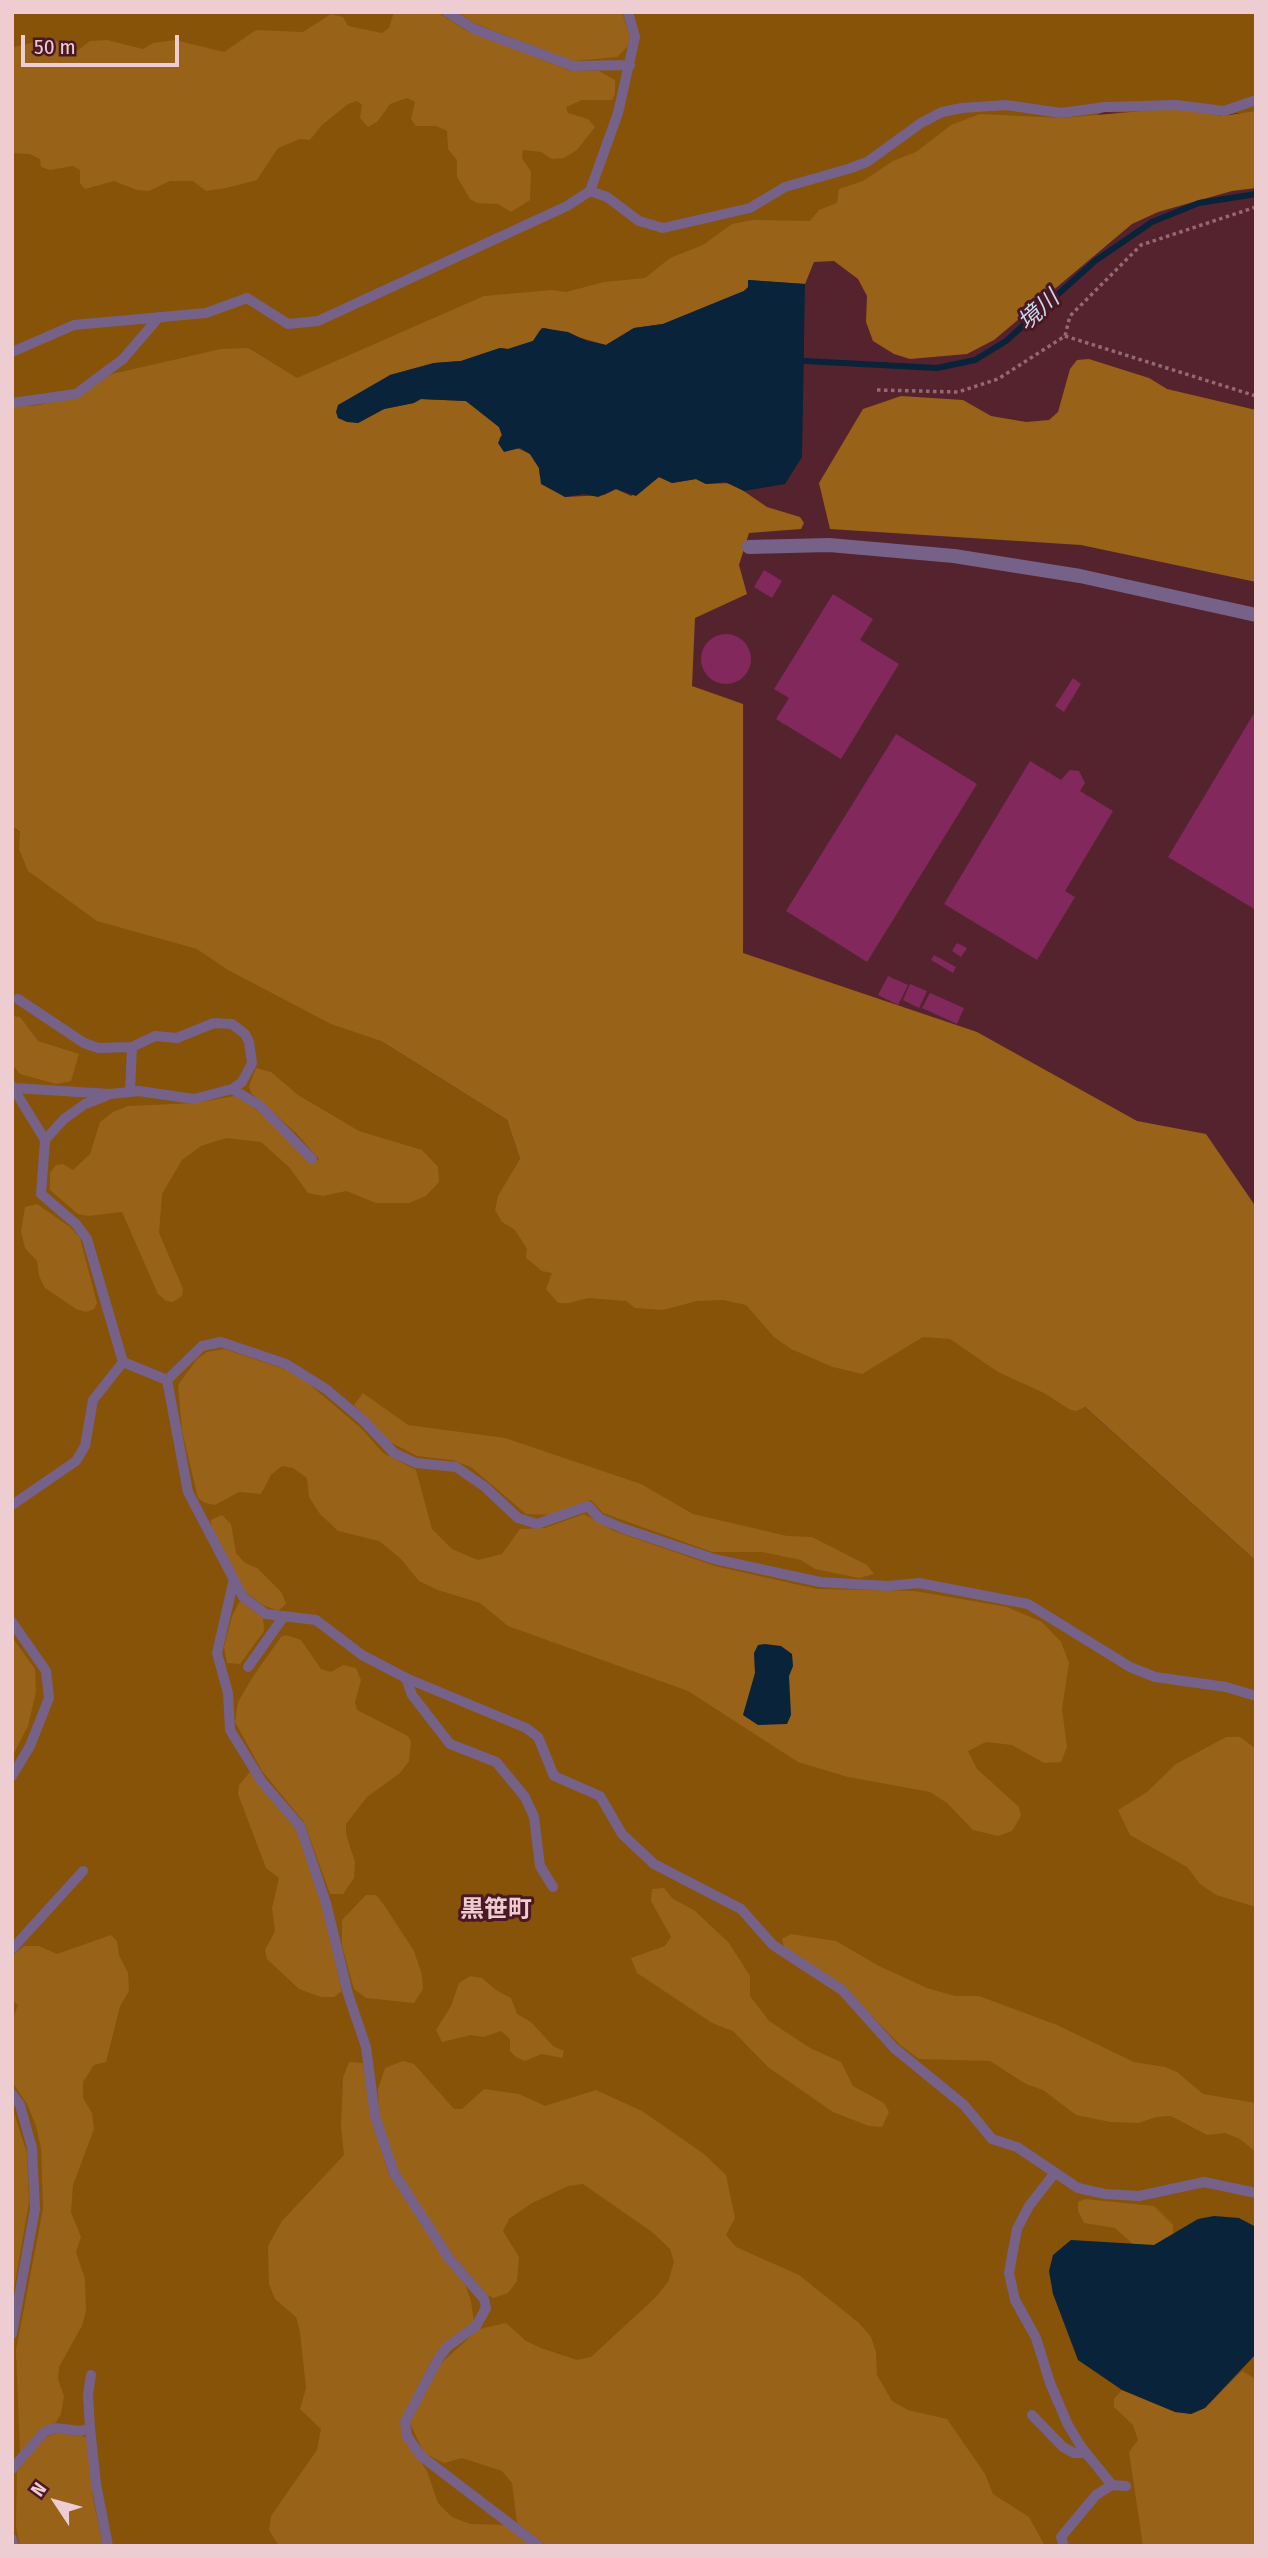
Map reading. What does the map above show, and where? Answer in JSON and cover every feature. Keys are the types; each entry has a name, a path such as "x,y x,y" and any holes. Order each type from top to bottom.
{"street":[{"path":"750,547 829,545 954,556 1080,576 1256,615"}],"lane":[{"path":"447,12 474,29 573,66 630,65"},
{"path":"12,352 74,325 206,313 247,298 288,324 318,321 519,229 590,191 618,113 630,65 635,37 628,12"},
{"path":"590,191 607,197 639,221 663,228 750,208 785,187 858,165 921,122 942,112 1006,105 1061,113 1105,107 1176,104 1224,111 1256,100"},
{"path":"12,403 76,394 123,359 159,317"},
{"path":"14,1087 110,1094 130,1092 194,1099 232,1089 242,1082 252,1063 245,1034 232,1024 214,1023 177,1038 155,1035 132,1047 98,1048 85,1043 18,999"},
{"path":"130,1092 132,1047"},
{"path":"14,1087 46,1140 41,1194 76,1223 87,1239 123,1362"},
{"path":"232,1089 259,1105 312,1159"},
{"path":"46,1140 75,1112 110,1094"},
{"path":"167,1380 202,1346 221,1342 286,1364 326,1389 364,1421 394,1453 416,1463 456,1467 485,1487 519,1518 537,1524 588,1506 599,1518 622,1528 714,1559 820,1582 888,1586 919,1583 1028,1604 1130,1667 1155,1677 1226,1687 1256,1696"},
{"path":"123,1362 167,1380"},
{"path":"12,1505 76,1461 85,1446 93,1400 123,1362"},
{"path":"167,1380 188,1492 233,1583 243,1597 266,1614 316,1620 362,1655 406,1678 526,1728 538,1737 554,1776 600,1796 622,1834 654,1864 741,1909 773,1945 842,1990 894,2048 964,2105 992,2139 1017,2147 1078,2188 1105,2194 1139,2196 1204,2182 1256,2193"},
{"path":"233,1583 217,1653 228,1693 230,1730 262,1782 300,1826 326,1903 348,1994 366,2047 375,2116 394,2173 448,2256 484,2299 486,2308 476,2326 447,2347 438,2359 405,2423 407,2436 421,2456 539,2546"},
{"path":"248,1667 285,1616"},
{"path":"12,1622 46,1671 49,1698 30,1746 12,1776"},
{"path":"406,1678 412,1695 450,1744 496,1762 525,1797 534,1818 540,1866 552,1887"},
{"path":"12,1949 83,1871"},
{"path":"12,2094 20,2105 32,2148 35,2208 12,2334"},
{"path":"1054,2174 1029,2206 1017,2229 1009,2273 1014,2301 1036,2338 1050,2384 1068,2425 1085,2453 1112,2485"},
{"path":"91,2375 88,2393 90,2428 101,2516 108,2546"},
{"path":"1032,2415 1063,2447 1074,2453 1085,2453"},
{"path":"12,2469 44,2432 55,2428 81,2431 90,2428"},
{"path":"1064,2546 1061,2537 1078,2513 1112,2485 1126,2486"},
{"path":"12,2539 14,2546"}],"path":[{"path":"877,390 958,392 998,379 1065,336 1069,316 1141,246 1161,236 1256,207"},
{"path":"1065,336 1256,396"}],"shaded area":[{"path":"12,12 1256,12 1256,116 1237,113 1222,116 1177,108 1145,113 1104,112 840,220 685,277 297,379 249,348 79,395 38,405 12,407"},
{"path":"394,12 437,12 465,30 571,71 599,71 615,80 615,94 612,100 582,100 566,107 568,113 588,119 595,127 577,150 564,158 552,159 541,152 523,150 522,158 531,172 530,200 511,212 498,204 477,203 470,199 457,177 457,160 448,149 447,131 436,126 416,126 411,119 415,102 407,98 390,104 377,122 368,127 360,118 362,105 357,101 348,104 322,125 310,140 300,139 278,148 257,180 206,191 193,181 170,181 149,191 137,190 114,181 85,189 80,183 80,170 73,166 50,170 41,167 40,159 30,154 12,153 14,47 47,39 77,51 90,41 107,40 143,49 153,43 175,40 224,52 256,30 303,32 331,14 343,17 348,26 382,33 389,28"},
{"path":"457,12 622,12 630,37 628,46 617,57 573,61 476,24"},
{"path":"1177,108 1222,116 1256,111 1256,188 1232,191 1158,212 1132,224 994,340 967,354 910,359 894,354 873,341 866,322 867,296 858,279 834,261 814,262 805,284 748,280 749,287 744,291 663,324 634,328 606,345 545,328 540,330 533,341 508,349 500,348 461,361 434,363 390,375 338,418 358,423 384,409 420,399 466,401 499,427 502,435 499,439 530,454 539,468 540,477 565,497 604,495 616,489 631,496 659,477 672,483 696,479 706,484 732,483 767,507 800,517 804,523 801,529 749,533 739,565 747,594 695,618 692,686 743,704 743,953 977,1032 1137,1121 1206,1134 1256,1207 1256,1561 1085,1407 1076,1411 1069,1409 1044,1393 998,1372 950,1339 923,1337 862,1374 833,1367 791,1349 774,1337 746,1305 723,1300 697,1301 663,1310 635,1308 626,1301 588,1298 558,1303 546,1289 552,1273 542,1271 526,1258 527,1249 515,1230 502,1222 495,1210 498,1196 520,1159 507,1120 381,1041 331,1024 228,970 197,949 97,921 28,871 19,849 20,832 12,826 12,407 38,405 79,395 112,374 221,349 249,348 297,378 484,296 551,290 566,292 604,282 645,278 670,258 703,245 732,224 752,220 810,221 819,210 837,203 839,189 863,181 893,161 916,152 951,125 980,114 1062,118"},
{"path":"1089,359 1149,378 1167,389 1256,410 1256,582 1081,545 830,529 819,483 863,409 901,396 963,400 991,416 1026,422 1049,420 1058,412 1070,369 1077,360"},
{"path":"12,826 62,865 381,1041 507,1120 520,1159 996,1327 1256,1561 1256,2546 12,2546"},
{"path":"12,1016 20,1017 38,1041 79,1054 71,1081 56,1084 20,1074 12,1064"},
{"path":"256,1068 271,1072 298,1095 359,1131 422,1150 438,1167 439,1182 426,1196 409,1203 376,1203 346,1191 323,1196 308,1193 289,1167 261,1142 226,1138 201,1146 182,1160 162,1194 159,1233 183,1289 182,1296 173,1302 166,1301 158,1294 122,1212 88,1216 78,1214 50,1190 50,1173 56,1165 63,1164 73,1170 90,1154 100,1122 113,1112 128,1106 196,1103 234,1096 243,1099 261,1114 313,1164 319,1159 296,1133 251,1093 249,1086"},
{"path":"37,1204 70,1227 80,1238 97,1303 94,1309 86,1312 76,1309 45,1288 39,1276 37,1261 25,1248 21,1231 25,1207"},
{"path":"224,1349 296,1373 361,1428 383,1453 416,1470 432,1529 452,1549 478,1560 502,1554 520,1529 545,1528 584,1514 614,1531 715,1566 817,1589 915,1591 1007,1607 1042,1622 1061,1642 1069,1663 1062,1709 1067,1747 1061,1762 1044,1763 1012,1745 986,1742 968,1751 977,1769 1019,1807 1021,1816 1012,1831 998,1836 973,1830 947,1803 930,1792 848,1777 798,1762 688,1691 508,1626 480,1603 419,1581 400,1558 379,1541 338,1531 320,1514 309,1497 307,1478 293,1468 282,1466 271,1475 261,1494 239,1492 215,1505 205,1503 198,1498 182,1431 178,1385 197,1359 207,1352","holes":["754,1653 793,1666 789,1676 787,1723 758,1725 743,1715 755,1673"]},
{"path":"363,1393 408,1425 505,1438 641,1484 693,1514 787,1536 812,1537 867,1565 874,1574 859,1578 815,1569 801,1560 762,1552 712,1552 603,1513 591,1500 551,1515 526,1514 471,1467 452,1460 417,1456 390,1442 354,1405"},
{"path":"222,1515 231,1524 236,1553 245,1563 257,1568 282,1593 286,1604 278,1611 263,1605 245,1592 212,1531 211,1520"},
{"path":"240,1601 263,1618 264,1631 240,1664 227,1663 224,1647 232,1616"},
{"path":"286,1635 301,1640 321,1669 331,1672 343,1665 356,1668 361,1680 355,1702 357,1710 408,1736 411,1741 409,1761 400,1773 367,1797 346,1824 346,1834 355,1862 354,1878 343,1894 330,1894 304,1822 262,1771 235,1722 238,1702 281,1637"},
{"path":"12,1637 35,1669 36,1692 28,1726 12,1757"},
{"path":"1226,1737 1240,1737 1256,1749 1256,1907 1216,1895 1200,1884 1187,1867 1130,1835 1118,1810 1147,1792 1176,1764"},
{"path":"250,1772 297,1830 322,1906 342,1991 334,1997 321,1997 299,1989 267,1959 265,1950 275,1931 272,1908 279,1878 266,1868 238,1794 239,1785"},
{"path":"664,1888 673,1899 694,1910 729,1943 750,1976 750,1996 769,2021 810,2048 841,2062 853,2086 884,2103 889,2112 882,2127 869,2126 833,2112 768,2067 733,2031 712,2023 637,1973 631,1958 665,1946 671,1937 651,1901 652,1889"},
{"path":"366,1895 376,1895 414,1951 422,1975 423,1989 414,2003 366,1998 354,1989 342,1946 342,1920"},
{"path":"791,1934 836,1941 879,1966 927,1988 955,1996 979,1996 1057,2025 1134,2062 1165,2067 1177,2072 1203,2094 1256,2103 1256,2152 1240,2139 1225,2133 1207,2135 1171,2116 1156,2117 1139,2123 1110,2122 1076,2115 1043,2090 1026,2084 990,2061 919,2059 900,2045 844,1987 784,1947 782,1939"},
{"path":"111,1935 117,1941 119,1955 128,1973 129,1991 120,2006 106,2062 94,2065 83,2082 83,2098 92,2113 94,2129 73,2185 71,2212 81,2237 76,2252 85,2279 86,2311 82,2326 59,2367 58,2379 64,2396 61,2414 56,2422 40,2429 20,2453 16,2350 43,2209 41,2148 36,2126 27,2104 12,2082 12,2021 18,2005 12,1999 12,1956 24,1946 39,1946 57,1954"},
{"path":"470,1976 482,1978 511,1998 517,2014 531,2022 553,2046 564,2051 562,2058 542,2054 525,2061 510,2051 510,2039 501,2031 483,2037 471,2035 442,2042 436,2030 451,2006 459,1983"},
{"path":"403,2061 414,2064 454,2109 462,2109 484,2089 519,2094 545,2106 596,2090 642,2111 704,2154 726,2175 735,2218 726,2235 736,2247 799,2275 859,2323 871,2337 876,2352 877,2375 892,2401 908,2410 947,2419 985,2474 993,2494 1029,2517 1045,2546 547,2546 517,2523 512,2483 502,2471 462,2458 444,2463 424,2453 410,2423 439,2365 479,2329 506,2323 526,2341 541,2348 577,2360 591,2357 655,2298 668,2282 674,2262 670,2249 652,2232 583,2184 568,2186 532,2203 509,2219 503,2231 519,2257 517,2281 508,2293 493,2298 486,2294 452,2254 398,2173 379,2119 378,2089 385,2068"},
{"path":"349,2062 363,2063 371,2116 388,2172 444,2258 464,2281 471,2301 474,2322 432,2359 401,2422 403,2437 427,2471 438,2503 452,2517 470,2524 506,2525 532,2546 279,2546 269,2530 271,2516 317,2450 321,2429 300,2409 306,2388 300,2332 296,2317 275,2299 269,2284 268,2246 282,2221 344,2155 341,2127 343,2078"},
{"path":"12,2106 27,2153 29,2202 12,2301"},
{"path":"1085,2199 1154,2206 1173,2225 1173,2234 1154,2245 1135,2246 1115,2228 1084,2223 1078,2211 1078,2202"},
{"path":"1242,2371 1256,2379 1256,2546 1143,2546 1129,2452 1138,2440 1133,2425 1114,2407 1114,2399 1122,2390 1175,2412 1191,2414 1205,2408"},
{"path":"57,2433 87,2437 93,2498 103,2546 20,2546 16,2527 17,2471 44,2438"}],"water":[{"path":"748,280 805,284 802,457 785,484 744,491 725,482 706,484 696,479 672,483 659,477 636,496 616,489 598,497 584,494 565,497 541,484 539,468 530,454 520,448 504,452 498,443 502,435 499,427 466,401 421,399 384,409 358,423 338,418 336,412 338,405 390,375 434,363 461,361 500,348 508,349 533,341 542,328 568,332 587,341 606,345 634,328 663,324 744,291 748,287"},
{"path":"758,1645 781,1646 792,1654 793,1666 789,1676 791,1715 787,1724 758,1725 743,1715 755,1673 754,1653"},
{"path":"1214,2216 1239,2218 1256,2227 1256,2354 1205,2408 1191,2414 1175,2412 1122,2390 1078,2360 1053,2294 1049,2271 1053,2255 1071,2240 1154,2245 1198,2219"}],"building":[{"path":"764,570 782,581 772,598 754,587"},
{"path":"833,594 873,619 860,640 899,664 841,759 776,719 789,698 774,689"},
{"path":"726,634 744,641 751,659 744,677 726,684 708,677 701,659 708,641"},
{"path":"1073,678 1081,684 1064,712 1055,706"},
{"path":"1256,710 1256,910 1168,857"},
{"path":"896,734 977,784 867,962 786,911"},
{"path":"1030,761 1061,780 1070,770 1079,771 1085,783 1080,791 1113,811 1065,891 1075,897 1037,960 944,904"},
{"path":"957,943 967,948 961,957 952,951"},
{"path":"934,955 956,967 953,973 931,960"},
{"path":"888,976 908,985 898,1005 878,995"},
{"path":"910,984 927,991 919,1008 903,1000"},
{"path":"930,993 964,1008 957,1024 922,1008"}],"waterway":[{"name":"境川","path":"805,361 937,368 975,360 1006,341 1095,261 1152,222 1199,203 1256,194"}],"district":[{"name":"黒笹町","path":"496,1910"}]}
